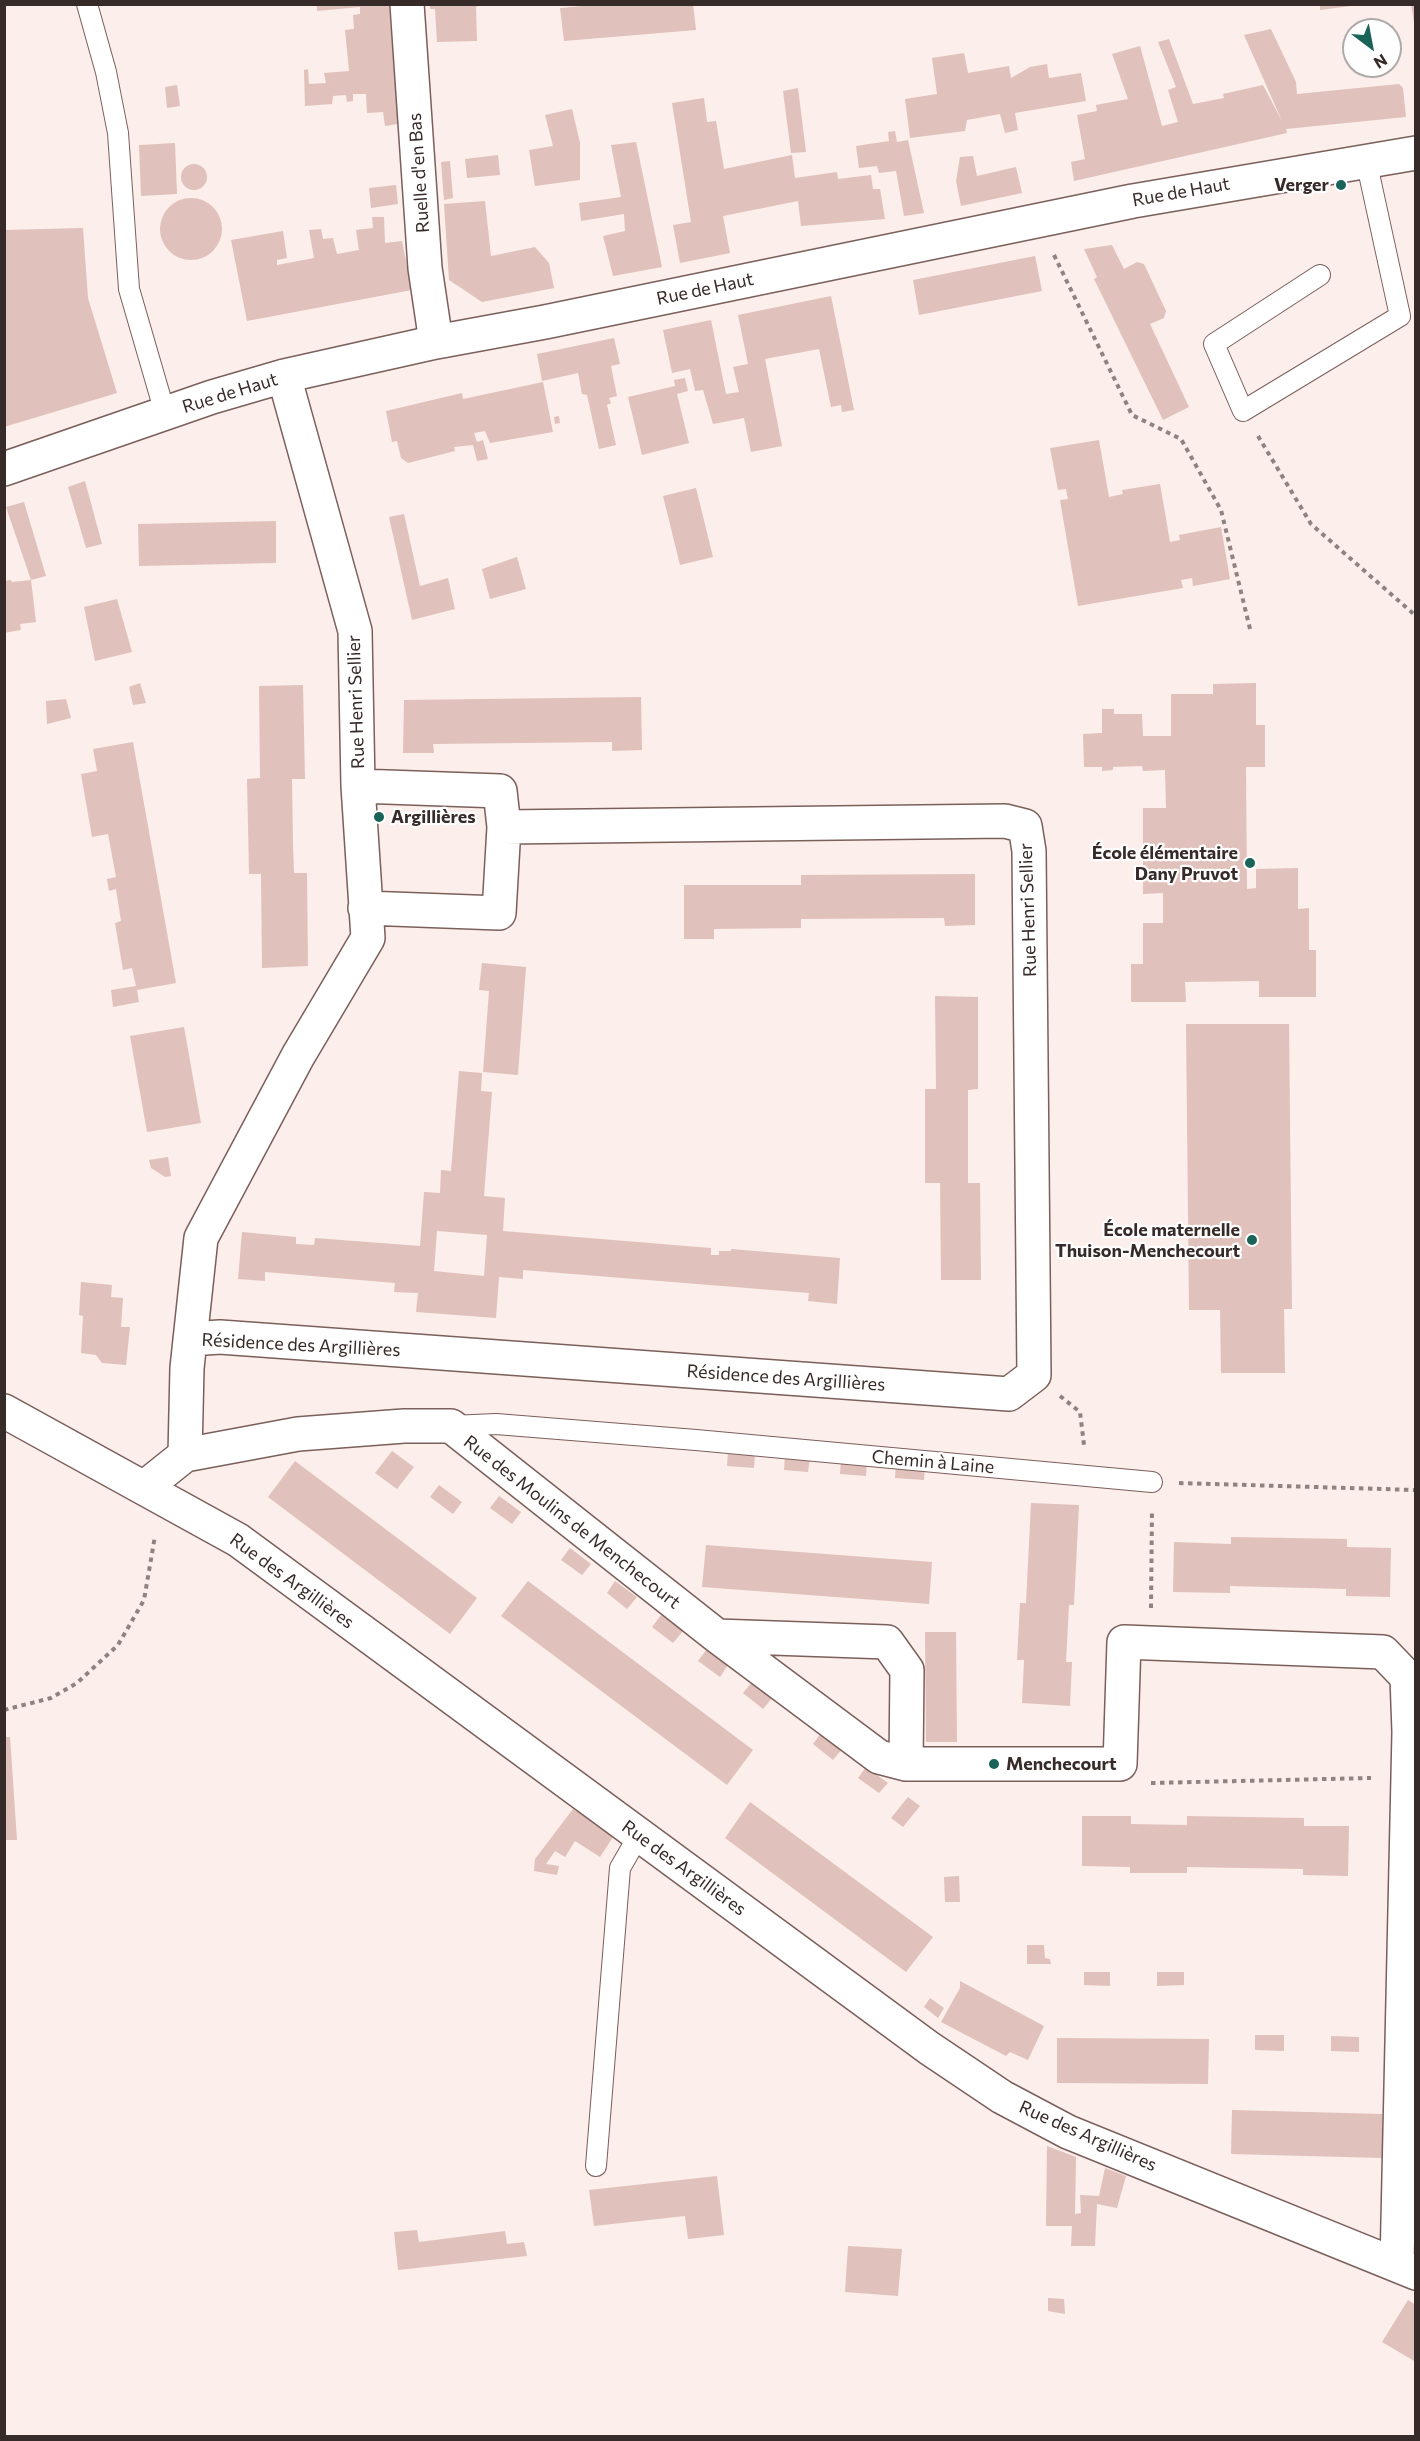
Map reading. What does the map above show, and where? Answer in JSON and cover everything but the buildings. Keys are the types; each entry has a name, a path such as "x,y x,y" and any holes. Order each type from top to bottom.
{"street":[{"name":"Ruelle d'en Bas","path":"407,4 425,268 436,342"},
{"name":"Rue de Haut","path":"4,469 165,413 284,376 436,342 1145,198 1416,153"},
{"name":"Rue Henri Sellier","path":"284,376 355,631 358,786 500,791 504,827 499,913 365,908"},
{"name":"Résidence des Argillières","path":"358,786 368,938 298,1056 201,1238 190,1340 220,1337 1022,1384"},
{"name":"Rue Henri Sellier","path":"504,827 1005,821 1025,826 1029,851 1022,1384"},
{"path":"185,1455 190,1340"},
{"name":"Rue des Argillières","path":"4,1411 238,1540 929,2048 1002,2097 1068,2132 1406,2269 1408,1777 1411,1678"},
{"name":"Rue des Moulins de Menchecourt","path":"153,1492 185,1455 298,1434 404,1426 451,1426 717,1636 879,1757 906,1764 1120,1764"},
{"path":"717,1636 887,1642 907,1670 906,1764"},
{"path":"1120,1764 1124,1642 1383,1652 1411,1678"}],"lane":[{"path":"87,4 106,72 118,133 129,289 165,413"},
{"path":"1320,275 1214,344 1243,411 1400,316 1366,160"},
{"name":"Chemin à Laine","path":"451,1426 496,1424 531,1426 1152,1482"},
{"path":"596,2166 620,1868 639,1835"}],"path":[{"path":"1038,220 1132,415 1181,439 1221,510 1251,633"},
{"path":"1243,411 1311,525 1416,616"},
{"path":"1022,1384 1080,1412 1087,1476"},
{"path":"1150,1643 1152,1482 1416,1490"},
{"path":"4,1710 51,1698 77,1683 118,1645 144,1600 153,1492"},
{"path":"1120,1764 1138,1784 1408,1777"}],"place":[{"name":"Verger","path":"1341,185"},
{"name":"Argillières","path":"379,817"},
{"name":"École élémentaire Dany Pruvot","path":"1250,863"},
{"name":"École maternelle Thuison-Menchecourt","path":"1252,1240"},
{"name":"Menchecourt","path":"994,1764"}]}
